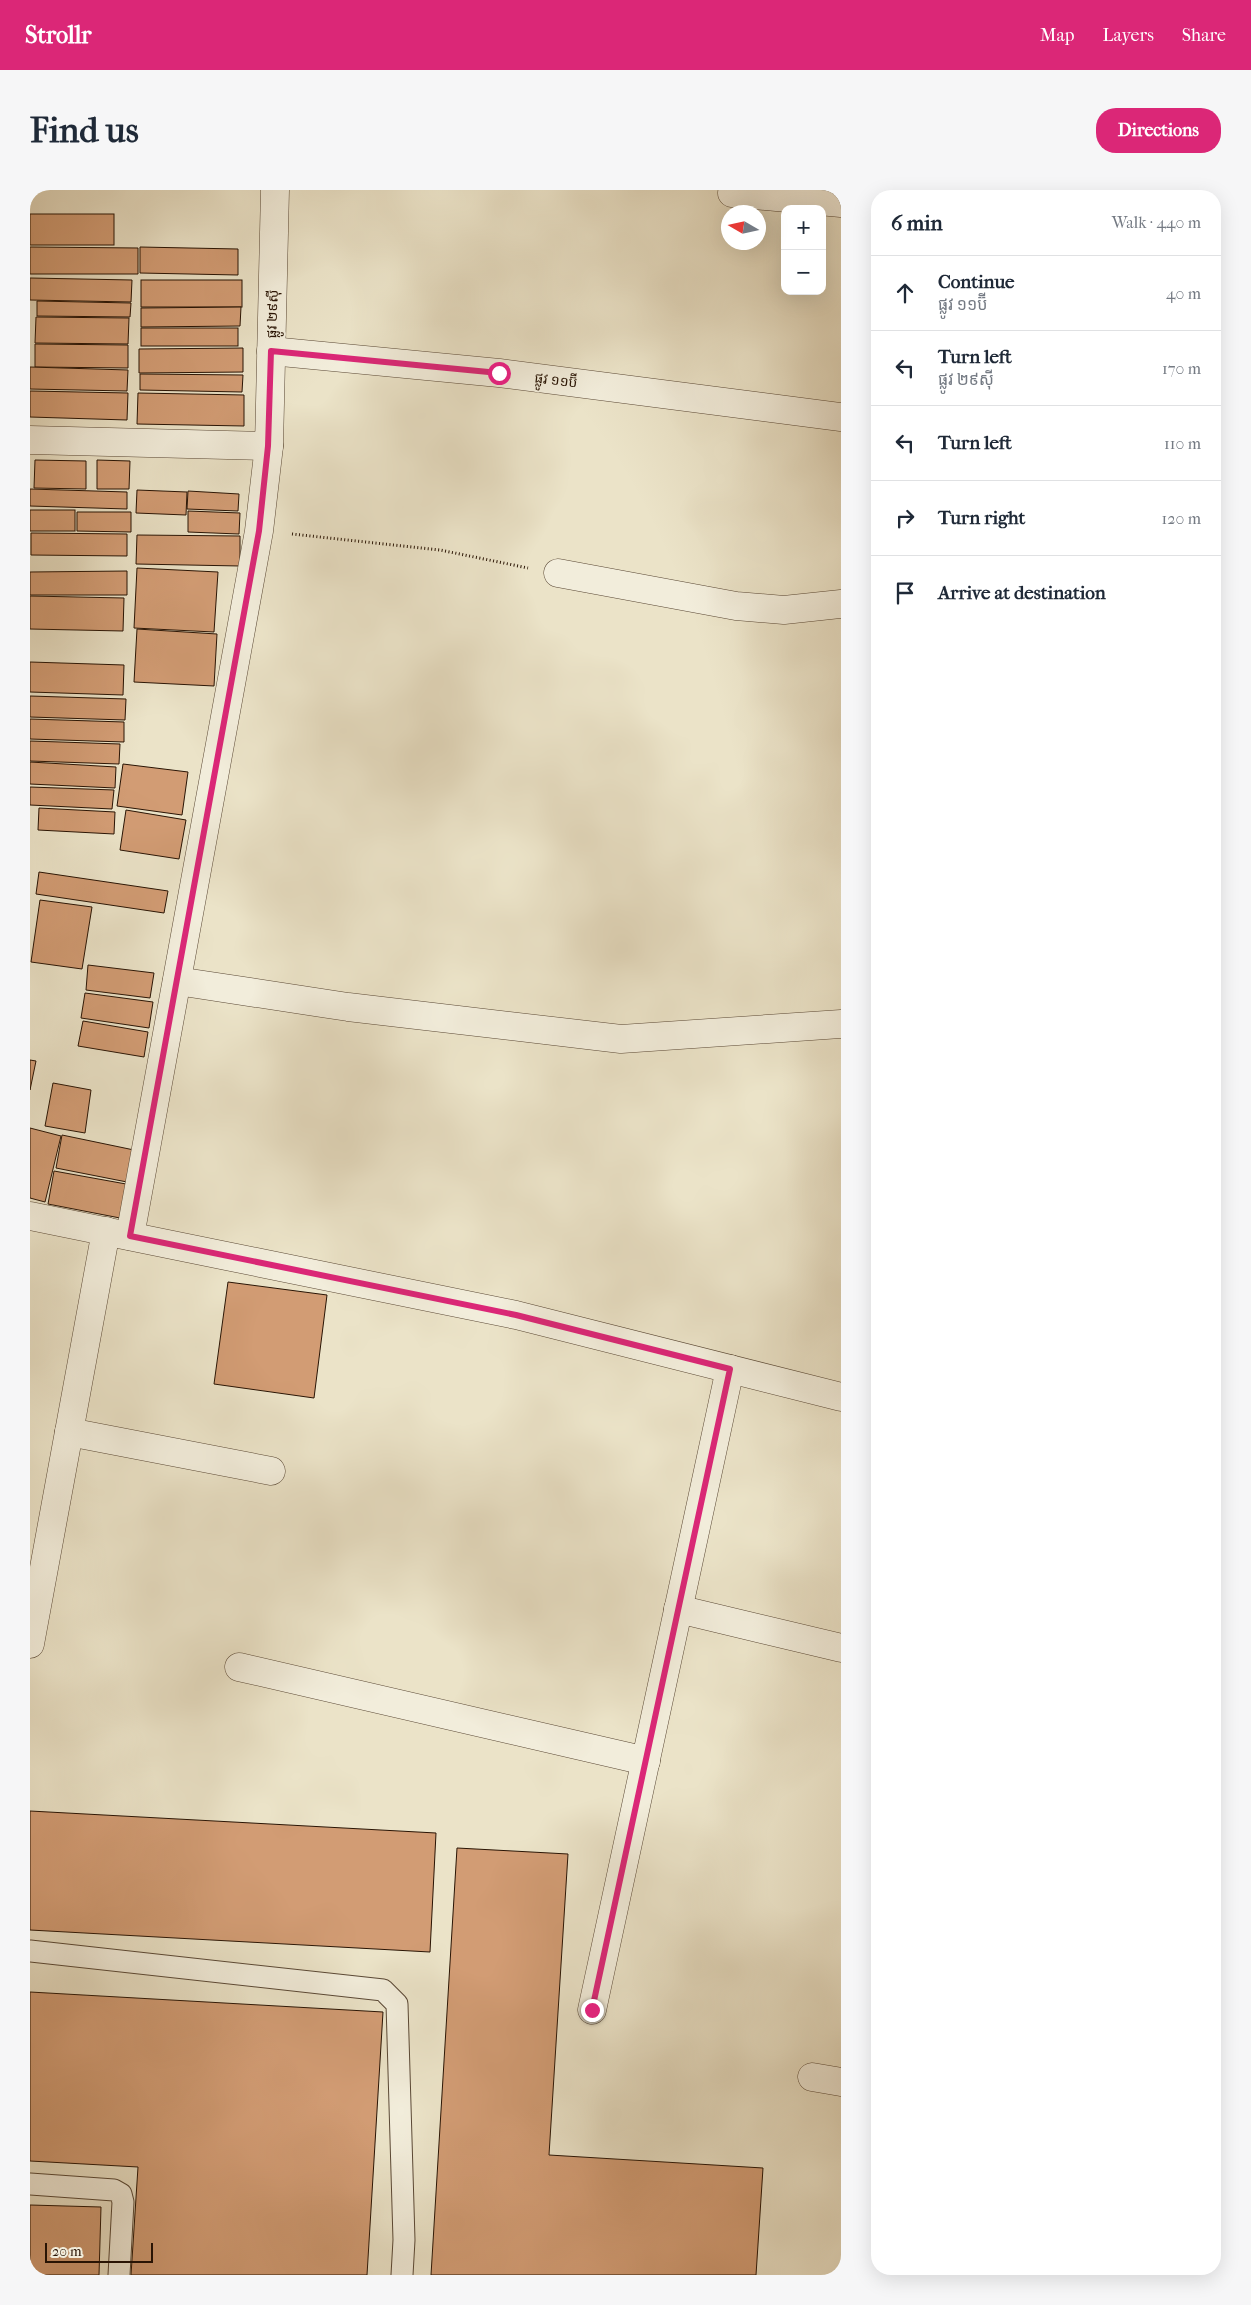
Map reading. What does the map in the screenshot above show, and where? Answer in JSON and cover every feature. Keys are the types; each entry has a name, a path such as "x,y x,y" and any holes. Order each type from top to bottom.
{"street":[{"name":"ផ្លូវ ២៩ស៊ី","path":"30,1644 69,1432 118,1234 177,981 259,531 268,446 275,190"},
{"path":"732,193 841,204"},
{"name":"ផ្លូវ ១១ប៊ី","path":"271,351 499,373 841,417"},
{"path":"30,440 268,446"},
{"path":"558,573 736,606 784,610 841,604"},
{"path":"177,981 348,1006 621,1039 841,1024"},
{"path":"30,1216 516,1315 841,1397"},
{"path":"592,2010 730,1369"},
{"path":"69,1432 271,1471"},
{"path":"678,1609 841,1648"},
{"path":"239,1667 646,1761"},
{"path":"812,2077 841,2082"}],"lane":[{"path":"30,1951 383,1990 397,2004 404,2240 402,2275"},
{"path":"30,2184 114,2190 121,2194 119,2275"}],"path":[{"path":"259,531 440,550 558,573"}],"building":[{"path":"30,214 114,214 114,245 30,245"},
{"path":"30,247 138,248 138,274 30,274"},
{"path":"140,247 238,249 238,275 140,273"},
{"path":"30,278 132,280 131,302 30,300"},
{"path":"141,280 242,280 242,307 141,307"},
{"path":"37,301 131,303 130,317 37,316"},
{"path":"241,307 240,326 141,327 141,308"},
{"path":"36,317 129,318 128,344 35,343"},
{"path":"141,328 238,328 238,346 141,346"},
{"path":"35,344 128,345 128,368 35,367"},
{"path":"243,348 243,372 139,373 139,349"},
{"path":"30,367 128,370 127,391 30,389"},
{"path":"140,374 243,375 242,392 140,390"},
{"path":"30,391 128,393 127,420 30,417"},
{"path":"138,393 244,395 244,426 137,424"},
{"path":"35,460 86,461 86,489 34,488"},
{"path":"97,460 130,461 129,489 97,489"},
{"path":"30,489 127,492 127,509 30,506"},
{"path":"137,490 187,492 186,515 136,513"},
{"path":"188,491 239,494 238,511 187,509"},
{"path":"30,510 75,510 75,531 30,531"},
{"path":"188,511 240,513 239,534 188,532"},
{"path":"77,512 131,512 131,532 77,531"},
{"path":"31,533 127,534 127,556 31,555"},
{"path":"137,535 240,536 240,566 136,564"},
{"path":"137,568 218,572 214,632 134,628"},
{"path":"127,571 127,595 30,595 30,572"},
{"path":"30,596 124,598 123,631 30,629"},
{"path":"137,629 217,634 214,686 134,682"},
{"path":"30,662 124,665 123,695 30,692"},
{"path":"30,696 126,699 125,720 30,717"},
{"path":"30,719 124,722 124,742 30,739"},
{"path":"30,741 120,744 119,764 30,761"},
{"path":"30,762 116,767 115,788 30,784"},
{"path":"123,764 188,772 182,815 117,806"},
{"path":"30,787 114,790 112,809 30,805"},
{"path":"39,808 115,812 114,834 38,830"},
{"path":"126,810 186,820 179,859 120,850"},
{"path":"39,872 168,891 164,913 36,894"},
{"path":"40,900 92,907 82,969 31,962"},
{"path":"88,965 154,973 150,998 86,990"},
{"path":"85,993 153,1002 149,1028 81,1018"},
{"path":"83,1021 148,1032 144,1057 78,1046"},
{"path":"30,1060 36,1061 30,1090"},
{"path":"53,1083 91,1090 85,1133 45,1126"},
{"path":"30,1128 61,1136 45,1202 30,1198"},
{"path":"62,1135 134,1150 127,1182 56,1168"},
{"path":"54,1171 126,1184 120,1218 48,1204"},
{"path":"228,1282 327,1295 314,1398 214,1384"},
{"path":"30,1811 436,1833 430,1952 30,1930"},
{"path":"457,1848 568,1854 549,2155 763,2168 756,2275 431,2275"},
{"path":"30,1992 383,2012 367,2275 131,2275 138,2167 30,2161"},
{"path":"30,2205 101,2207 99,2275 30,2275"}],"route":[{"path":"499,373 271,351 268,446 259,531 130,1236 516,1315 730,1369 592,2010"}]}
